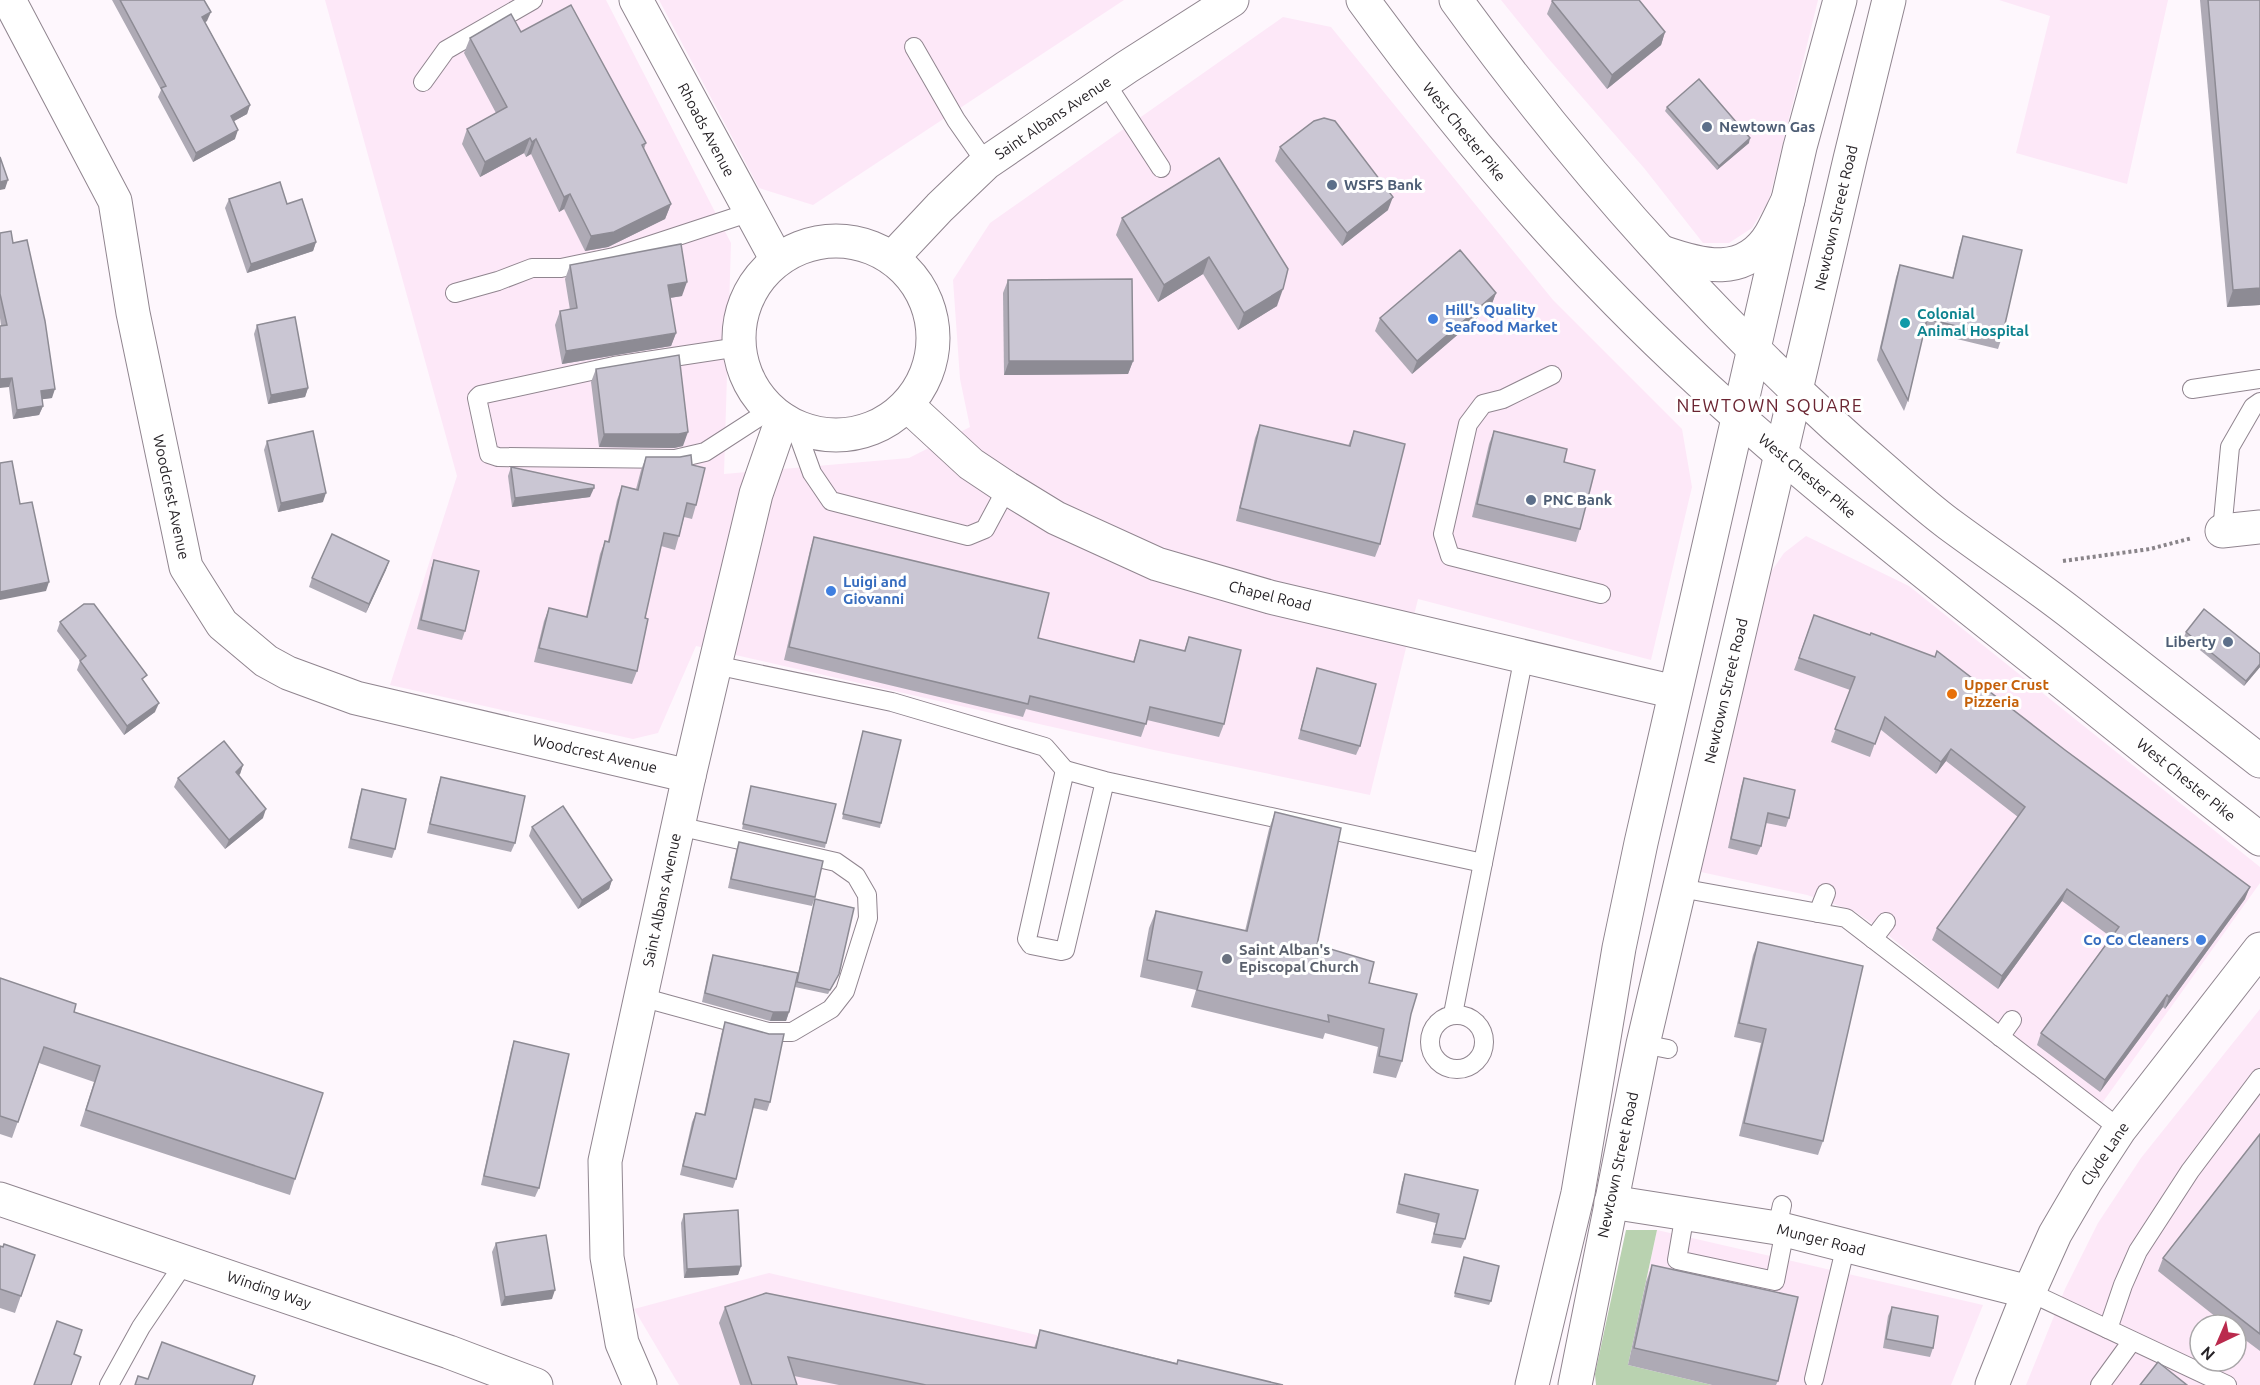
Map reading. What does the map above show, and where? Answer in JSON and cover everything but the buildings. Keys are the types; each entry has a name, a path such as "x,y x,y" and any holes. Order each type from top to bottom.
{"main road":[{"name":"Woodcrest Avenue","path":"9,0 116,201 133,313 186,567 222,624 266,661 288,673 356,698 688,776"},
{"name":"Rhoads Avenue","path":"636,0 777,260"},
{"name":"Saint Albans Avenue","path":"892,258 939,207 986,163 1232,0"},
{"name":"West Chester Pike","path":"1363,0 1416,73 1478,151 1515,193 1619,305 1738,418 1860,521 2260,839"},
{"path":"1456,0 1520,87 1565,143 1658,250 1796,390 1878,465 1947,523 2067,610 2260,761"},
{"path":"1532,1385 1578,1193 1619,948 1788,200 1818,76 1840,0"},
{"name":"Newtown Street Road","path":"1575,1385 1611,1202 1656,1046 1680,888 1724,738 1780,455 1889,0"},
{"path":"1658,250 1701,264 1721,266 1736,263 1760,249 1788,200"},
{"path":"839,240 879,250 892,258 909,274 929,308 933,331 930,365 922,384 907,405 886,422 853,435 822,434 782,418 752,388 739,347 739,330 748,297 759,279 777,260 806,245 839,240"},
{"name":"Chapel Road","path":"907,405 971,464 1007,489 1056,518 1157,564 1270,597 1676,692"},
{"name":"Saint Albans Avenue","path":"640,1385 622,1343 607,1257 605,1161 688,776 756,494 782,418"},
{"path":"2222,531 2260,527"},
{"name":"Clyde Lane","path":"1992,1385 2055,1234 2086,1181 2120,1129 2260,949"},
{"name":"Winding Way","path":"0,1199 449,1352 536,1385"},
{"name":"Munger Road","path":"1611,1202 1685,1213 1781,1221 1846,1245 2029,1292"}],"lane":[{"path":"423,82 446,50 533,0"},
{"path":"914,47 956,120 986,163"},
{"path":"1105,82 1161,168"},
{"path":"454,293 498,281 532,267 561,268 614,257 751,212"},
{"path":"739,347 614,366 480,395 477,398 489,454 498,457 675,459 705,452 782,418 812,473 831,501 968,536 985,529 1007,489"},
{"path":"1552,375 1503,399 1483,404 1467,424 1443,534 1450,556 1601,594"},
{"path":"2192,389 2260,379"},
{"path":"2222,531 2230,447 2253,407 2260,402"},
{"path":"1453,1014 1524,657"},
{"path":"715,664 892,702 1045,747 1065,770 1105,781 1482,863"},
{"path":"1065,770 1027,939 1031,945 1065,950 1105,781"},
{"path":"641,997 768,1032 792,1032 831,1009 845,991 868,918 867,895 856,876 836,862 678,826"},
{"path":"1680,888 1846,918 2120,1129"},
{"path":"1818,913 1826,893"},
{"path":"1873,939 1886,922"},
{"path":"2000,1037 2012,1020"},
{"path":"2108,1329 2138,1251 2190,1172 2260,1078"},
{"path":"1685,1213 1677,1260 1775,1281 1781,1221"},
{"path":"1814,1379 1846,1245"},
{"path":"109,1385 141,1327 185,1262"},
{"path":"2029,1292 2227,1385"},
{"path":"2100,1385 2132,1341"}],"path":[{"path":"2063,561 2150,549 2222,531"}],"shaded area":[{"path":"325,0 606,0 731,243 724,474 909,458 970,427 960,379 953,280 990,223 1283,17 1331,27 1553,300 1682,429 1692,487 1651,660 1418,599 1370,795 1154,750 696,646 658,733 633,739 390,685 457,476"},
{"path":"659,0 1124,0 813,205 759,188"},
{"path":"1501,0 1818,0 1769,200 1752,228 1729,243 1703,243 1644,168 1547,57"},
{"path":"1999,0 2168,0 2127,184 2016,153 2050,16"},
{"path":"1806,536 1909,586 2260,867 2260,883 2100,1106 1883,931 1854,911 1807,895 1701,872 1769,575 1784,553"},
{"path":"2260,1009 2260,1385 2026,1385 2065,1289 2098,1223 2141,1158"},
{"path":"1657,1230 1983,1305 1951,1385 1712,1385 1646,1282"},
{"path":"769,1273 1253,1385 679,1385 634,1309"}],"green space":[{"path":"1626,1230 1657,1230 1628,1365 1712,1385 1596,1385 1595,1374"}],"place":[{"name":"Newtown Gas","path":"1707,127"},
{"name":"WSFS Bank","path":"1332,185"},
{"name":"Hill's Quality Seafood Market","path":"1433,319"},
{"name":"Colonial Animal Hospital","path":"1905,323"},
{"name":"PNC Bank","path":"1531,500"},
{"name":"Luigi and Giovanni","path":"831,591"},
{"name":"Liberty","path":"2228,642"},
{"name":"Upper Crust Pizzeria","path":"1952,694"},
{"name":"Co Co Cleaners","path":"2201,940"},
{"name":"Saint Alban's Episcopal Church","path":"1227,959"}],"district":[{"name":"NEWTOWN SQUARE","path":"1770,406"}]}
